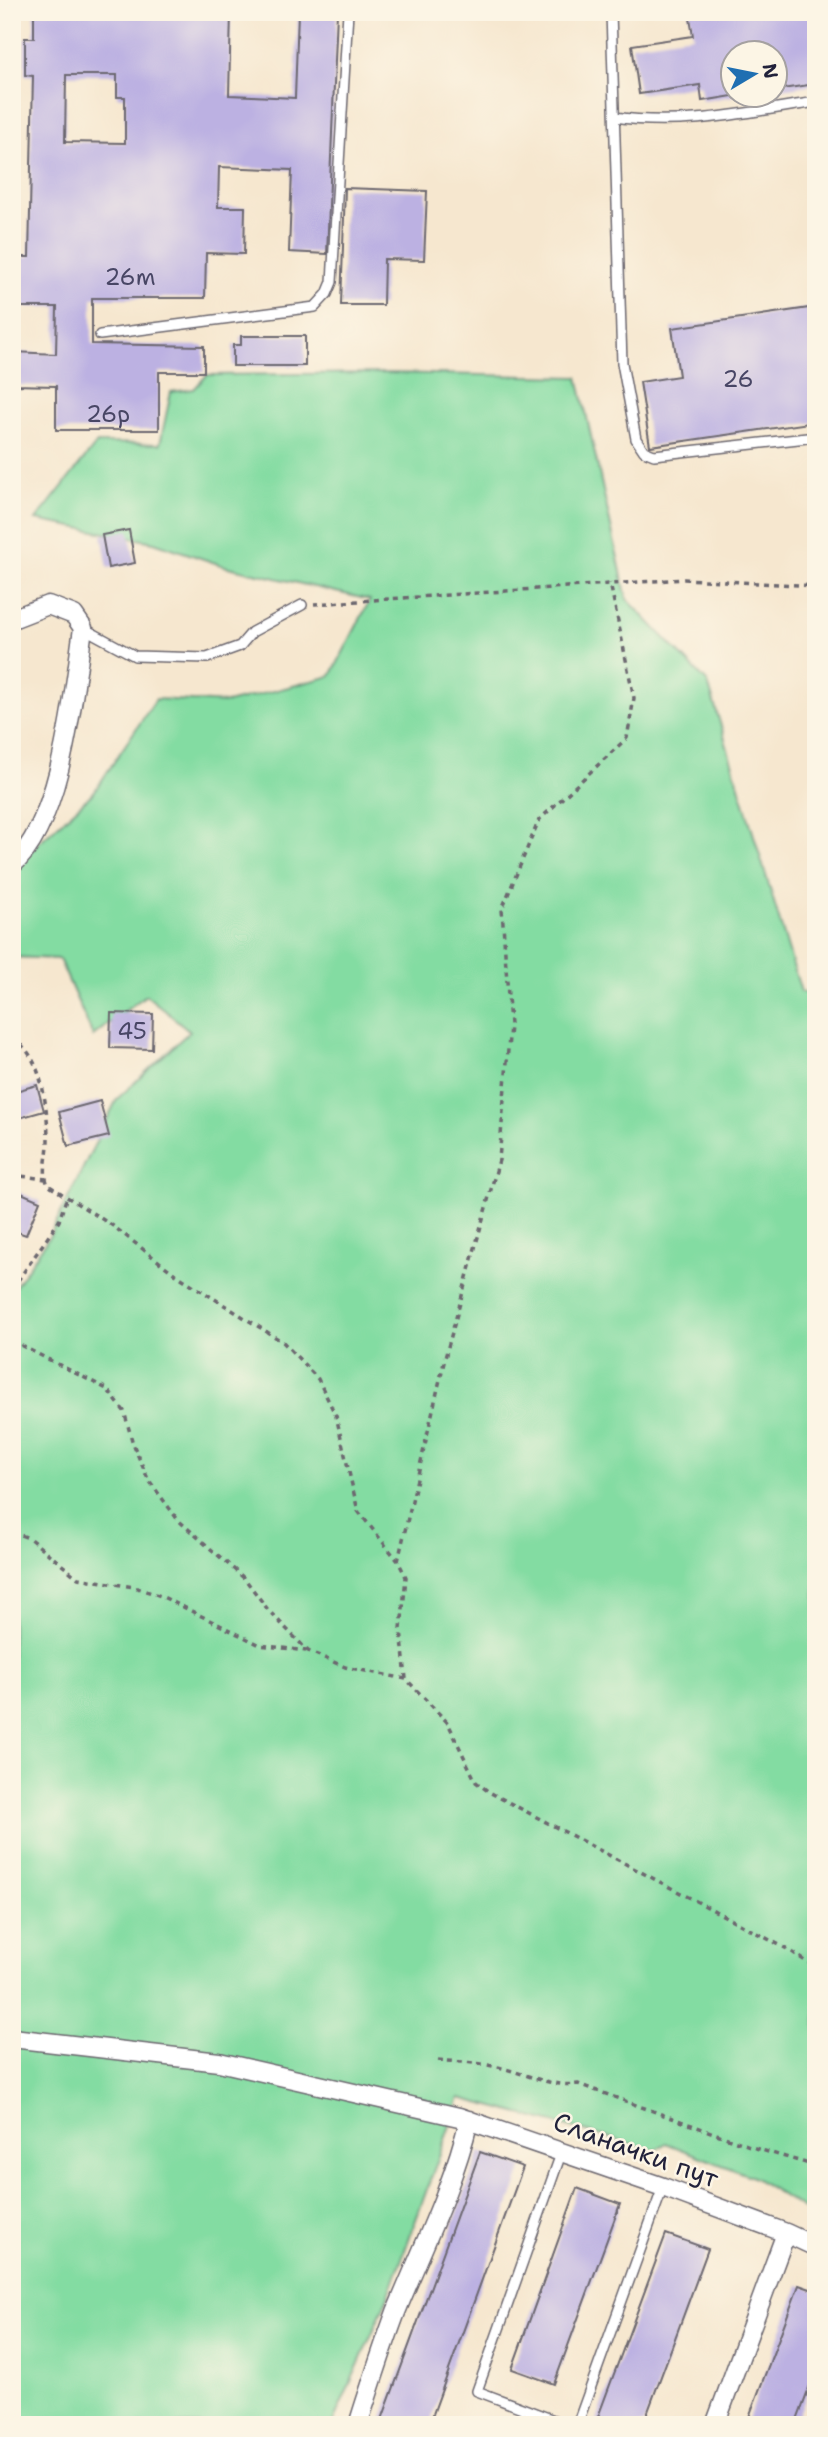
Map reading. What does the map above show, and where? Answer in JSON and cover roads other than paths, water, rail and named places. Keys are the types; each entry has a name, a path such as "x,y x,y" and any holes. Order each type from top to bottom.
{"street":[{"path":"12,619 48,605 74,615 83,628 71,714 42,827 27,854 12,865"},
{"name":"Сланачки пут","path":"12,2038 219,2062 464,2118 663,2187 816,2247"},
{"path":"358,2425 396,2312 445,2196 465,2140 464,2118"},
{"path":"715,2425 786,2233"}],"lane":[{"path":"100,335 315,307 327,294 332,282 348,12"},
{"path":"611,12 621,342 628,405 636,439 644,451 654,456 816,437"},
{"path":"615,117 647,122 679,121 816,102"},
{"path":"83,628 135,656 207,658 240,646 252,632 302,605"},
{"path":"562,2151 477,2391 567,2425"},
{"path":"578,2425 663,2187"}]}
